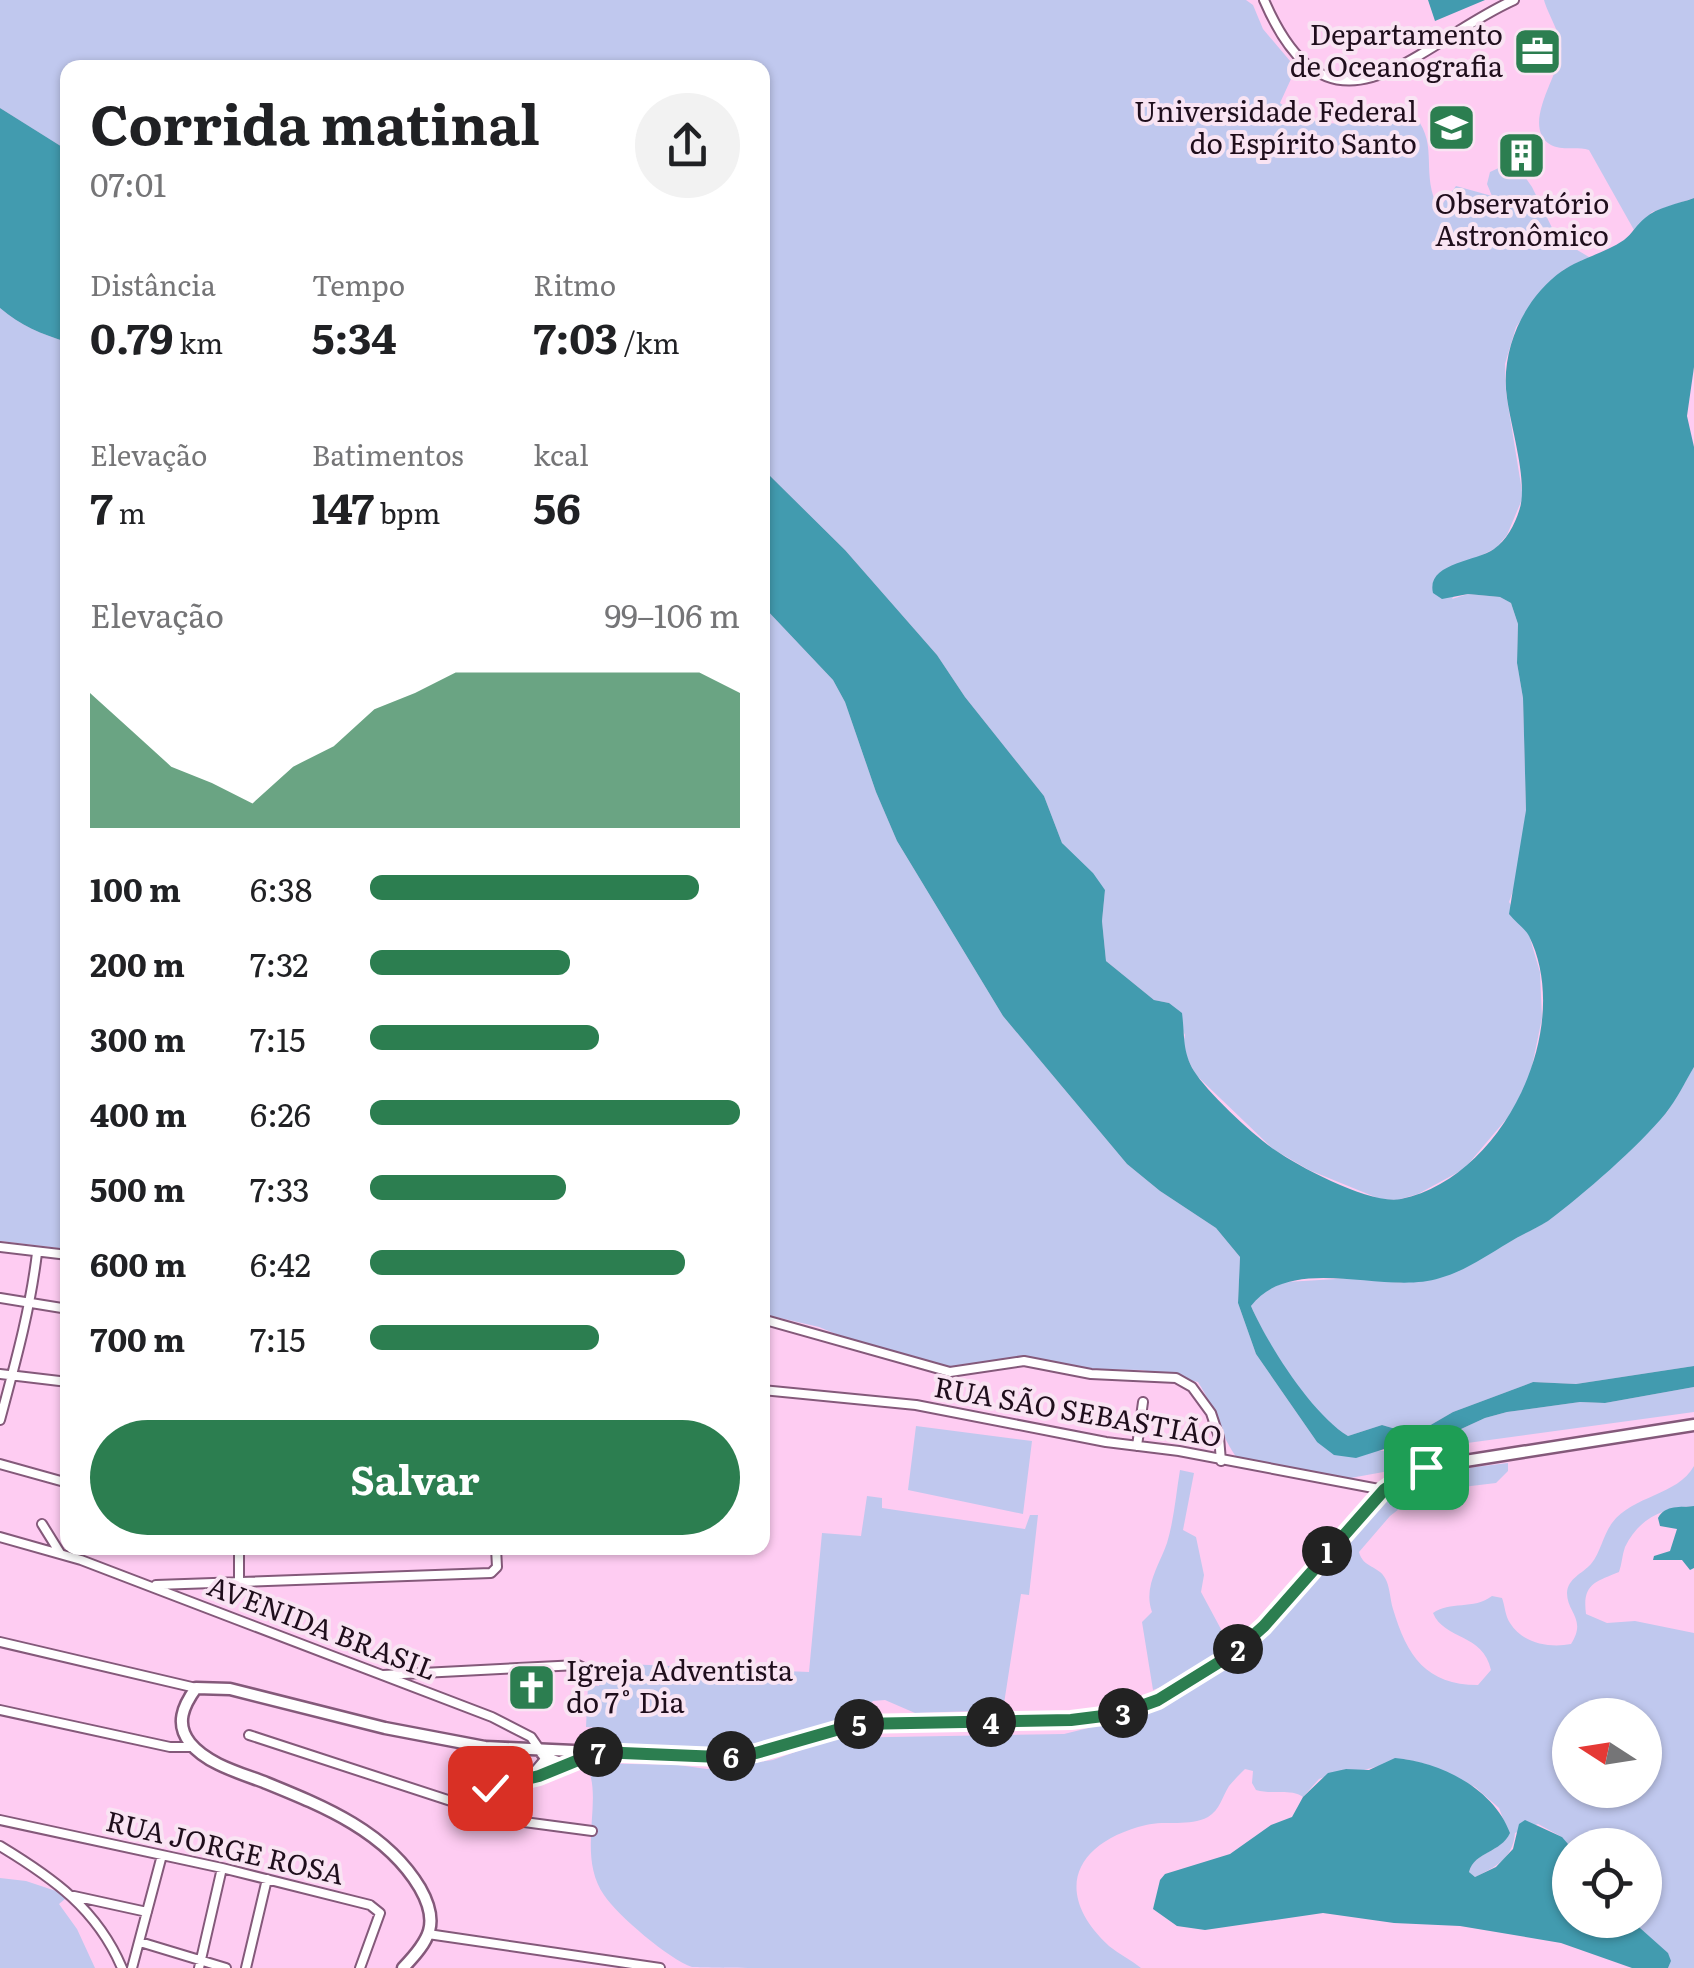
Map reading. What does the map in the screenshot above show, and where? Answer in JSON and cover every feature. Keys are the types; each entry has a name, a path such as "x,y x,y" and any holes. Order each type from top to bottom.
{"main road":[{"path":"403,1968 428,1934 430,1907 414,1880 394,1854 368,1832 206,1757 193,1746 181,1723 186,1701 196,1688 230,1689 442,1740 543,1754 720,1757 756,1753 857,1724 1071,1720 1119,1714 1158,1700 1234,1653 1264,1626 1384,1490 1404,1476 1426,1467 1694,1425"},
{"path":"543,1754 567,1765 598,1752"}],"street":[{"path":"1264,0 1276,28 1296,54 1328,76 1354,83 1388,72 1514,0"},
{"path":"0,1248 60,1254"},
{"path":"0,1420 31,1306 37,1253"},
{"path":"0,1298 60,1308"},
{"path":"770,1321 950,1372 1024,1361 1090,1374 1176,1378 1192,1387 1212,1413 1221,1461"},
{"path":"0,1374 60,1381"},
{"name":"RUA SÃO SEBASTIÃO","path":"770,1391 916,1405 1384,1490"},
{"path":"1137,1446 1144,1402"},
{"path":"0,1464 60,1481"},
{"path":"42,1524 60,1550"},
{"path":"0,1538 60,1553"},
{"name":"AVENIDA BRASIL","path":"66,1555 492,1717 531,1737 543,1754"},
{"path":"81,1560 82,1555"},
{"path":"238,1555 239,1582"},
{"path":"152,1586 491,1572 497,1567 496,1555"},
{"path":"0,1642 196,1688"},
{"path":"379,1676 578,1665 600,1676"},
{"path":"0,1710 170,1747 193,1746"},
{"path":"249,1735 509,1820 592,1831"},
{"path":"529,1778 543,1754"},
{"path":"462,1804 490,1788 567,1765"},
{"name":"RUA JORGE ROSA","path":"0,1820 222,1868 378,1909 379,1917 360,1968"},
{"path":"0,1846 74,1896 96,1923 122,1968"},
{"path":"132,1968 162,1856"},
{"path":"200,1963 222,1868"},
{"path":"246,1968 268,1879"},
{"path":"74,1896 148,1912"},
{"path":"428,1934 660,1968"},
{"path":"140,1942 226,1968"}],"shaded area":[{"path":"0,0 1246,0 1253,5 1263,29 1296,68 1280,103 1312,120 1327,123 1359,122 1411,112 1425,134 1436,203 1443,203 1456,186 1492,196 1487,184 1490,172 1505,165 1518,167 1557,238 1589,257 1563,270 1546,286 1516,327 1505,364 1506,393 1523,497 1507,535 1496,548 1478,557 1452,599 1468,594 1500,597 1511,603 1518,624 1526,810 1517,880 1509,902 1529,935 1540,972 1542,1018 1530,1076 1514,1110 1464,1169 1418,1194 1397,1200 1380,1199 1309,1170 1273,1149 1196,1075 1182,1048 1185,1035 1169,1003 1154,1000 1106,961 1102,921 1105,890 1062,843 1044,796 965,697 937,655 845,550 770,476 770,60 60,60 60,146 0,108"},
{"path":"1428,0 1485,0 1435,21"},
{"path":"1544,0 1694,0 1694,198 1652,212 1634,230 1589,150 1555,147 1542,137 1540,114 1561,51"},
{"path":"0,108 60,146 60,339 32,329 0,308"},
{"path":"1694,198 1694,367 1687,416 1694,447 1694,1067 1666,1113 1610,1170 1548,1221 1475,1263 1440,1278 1418,1282 1340,1278 1290,1281 1269,1290 1251,1306 1292,1377 1320,1412 1348,1436 1382,1425 1406,1432 1422,1430 1453,1412 1533,1382 1576,1384 1694,1366 1694,1387 1605,1403 1580,1402 1507,1412 1448,1435 1356,1458 1334,1455 1317,1442 1256,1354 1238,1303 1240,1257 1216,1228 1127,1164 1003,1016 897,841 845,702 833,680 770,613 770,476 845,550 937,655 965,697 1044,796 1062,843 1105,890 1102,921 1106,961 1154,1000 1169,1003 1182,1013 1187,1057 1209,1090 1256,1135 1301,1166 1355,1191 1401,1199 1437,1186 1470,1163 1498,1132 1520,1095 1535,1055 1543,1014 1541,973 1529,936 1509,914 1526,810 1518,624 1511,603 1500,597 1468,594 1442,599 1433,593 1433,583 1444,569 1498,546 1510,532 1519,511 1521,471 1506,380 1511,345 1526,311 1562,271 1624,240 1655,211"},
{"path":"0,308 32,329 60,339 60,1248 0,1241"},
{"path":"770,613 833,680 845,702 897,841 1003,1016 1127,1164 1216,1228 1240,1257 1238,1303 1256,1354 1317,1442 1384,1451 1448,1435 1507,1412 1580,1402 1605,1403 1694,1387 1694,1412 1460,1444 1417,1456 1389,1471 1345,1479 1242,1464 1198,1382 1142,1370 1086,1369 1037,1359 956,1368 926,1364 872,1349 819,1327 770,1316"},
{"path":"1694,1067 1694,1366 1576,1384 1533,1382 1453,1412 1422,1430 1406,1432 1382,1425 1348,1436 1319,1411 1279,1359 1251,1306 1263,1291 1286,1282 1353,1278 1401,1283 1511,1241 1546,1222 1612,1166 1667,1112"},
{"path":"916,1426 1032,1441 1023,1514 908,1490"},
{"path":"1508,1463 1508,1471 1496,1483 1421,1492 1390,1516 1359,1552 1385,1578 1405,1641 1421,1665 1445,1680 1478,1685 1491,1670 1487,1658 1472,1643 1438,1622 1433,1613 1492,1596 1502,1598 1508,1620 1522,1636 1546,1645 1571,1644 1577,1628 1568,1600 1570,1584 1591,1564 1609,1528 1621,1514 1677,1484 1694,1466 1694,1506 1663,1512 1637,1528 1625,1547 1619,1572 1592,1586 1585,1604 1586,1614 1607,1623 1635,1621 1694,1633 1694,1968 1668,1968 1671,1961 1649,1938 1662,1938 1662,1828 1552,1828 1552,1832 1538,1824 1515,1833 1507,1855 1475,1877 1469,1872 1472,1865 1509,1834 1499,1808 1475,1787 1426,1764 1405,1759 1360,1771 1346,1769 1319,1779 1303,1797 1256,1790 1253,1771 1245,1769 1208,1817 1193,1822 1146,1825 1102,1843 1079,1872 1076,1888 1080,1907 1109,1946 1141,1968 692,1967 671,1956 632,1925 604,1895 592,1861 593,1792 585,1763 707,1769 773,1760 834,1738 1064,1734 1125,1719 1170,1702 1237,1661 1294,1603 1347,1539 1412,1479 1435,1472"},
{"path":"1180,1470 1194,1473 1183,1530 1196,1537 1204,1575 1201,1592 1230,1646 1185,1678 1153,1690 1142,1622 1152,1612 1149,1594 1167,1543"},
{"path":"867,1496 882,1498 882,1508 1025,1529 1030,1515 1038,1515 1029,1595 1021,1594 1003,1710 915,1713 885,1700 873,1701 853,1719 753,1749 713,1754 596,1746 599,1728 586,1727 588,1685 599,1686 603,1663 809,1672 822,1533 861,1536"},
{"path":"1694,1506 1694,1568 1690,1570 1682,1560 1653,1560 1654,1556 1670,1551 1677,1529 1660,1526 1661,1514"},
{"path":"1395,1758 1430,1765 1464,1780 1492,1803 1510,1833 1501,1845 1472,1865 1469,1872 1475,1877 1496,1867 1513,1849 1519,1824 1525,1820 1552,1832 1552,1938 1651,1938 1668,1953 1668,1968 1632,1968 1561,1943 1460,1926 1394,1923 1323,1913 1205,1930 1177,1926 1153,1909 1165,1874 1230,1854 1271,1825 1292,1817 1303,1797 1328,1773 1369,1770"},
{"path":"0,1878 26,1881 62,1893 65,1899 59,1904 77,1929 95,1968 0,1968"}],"place":[{"name":"Departamento de Oceanografia","path":"1538,51"},
{"name":"Universidade Federal do Espírito Santo","path":"1452,128"},
{"name":"Observatório Astronômico","path":"1522,156"},
{"name":"Igreja Adventista do 7˚ Dia","path":"531,1687"}],"route":[{"path":"490,1788 539,1776 598,1752 720,1757 756,1753 857,1724 1071,1720 1119,1714 1158,1700 1234,1653 1264,1626 1384,1490 1426,1467"}]}
